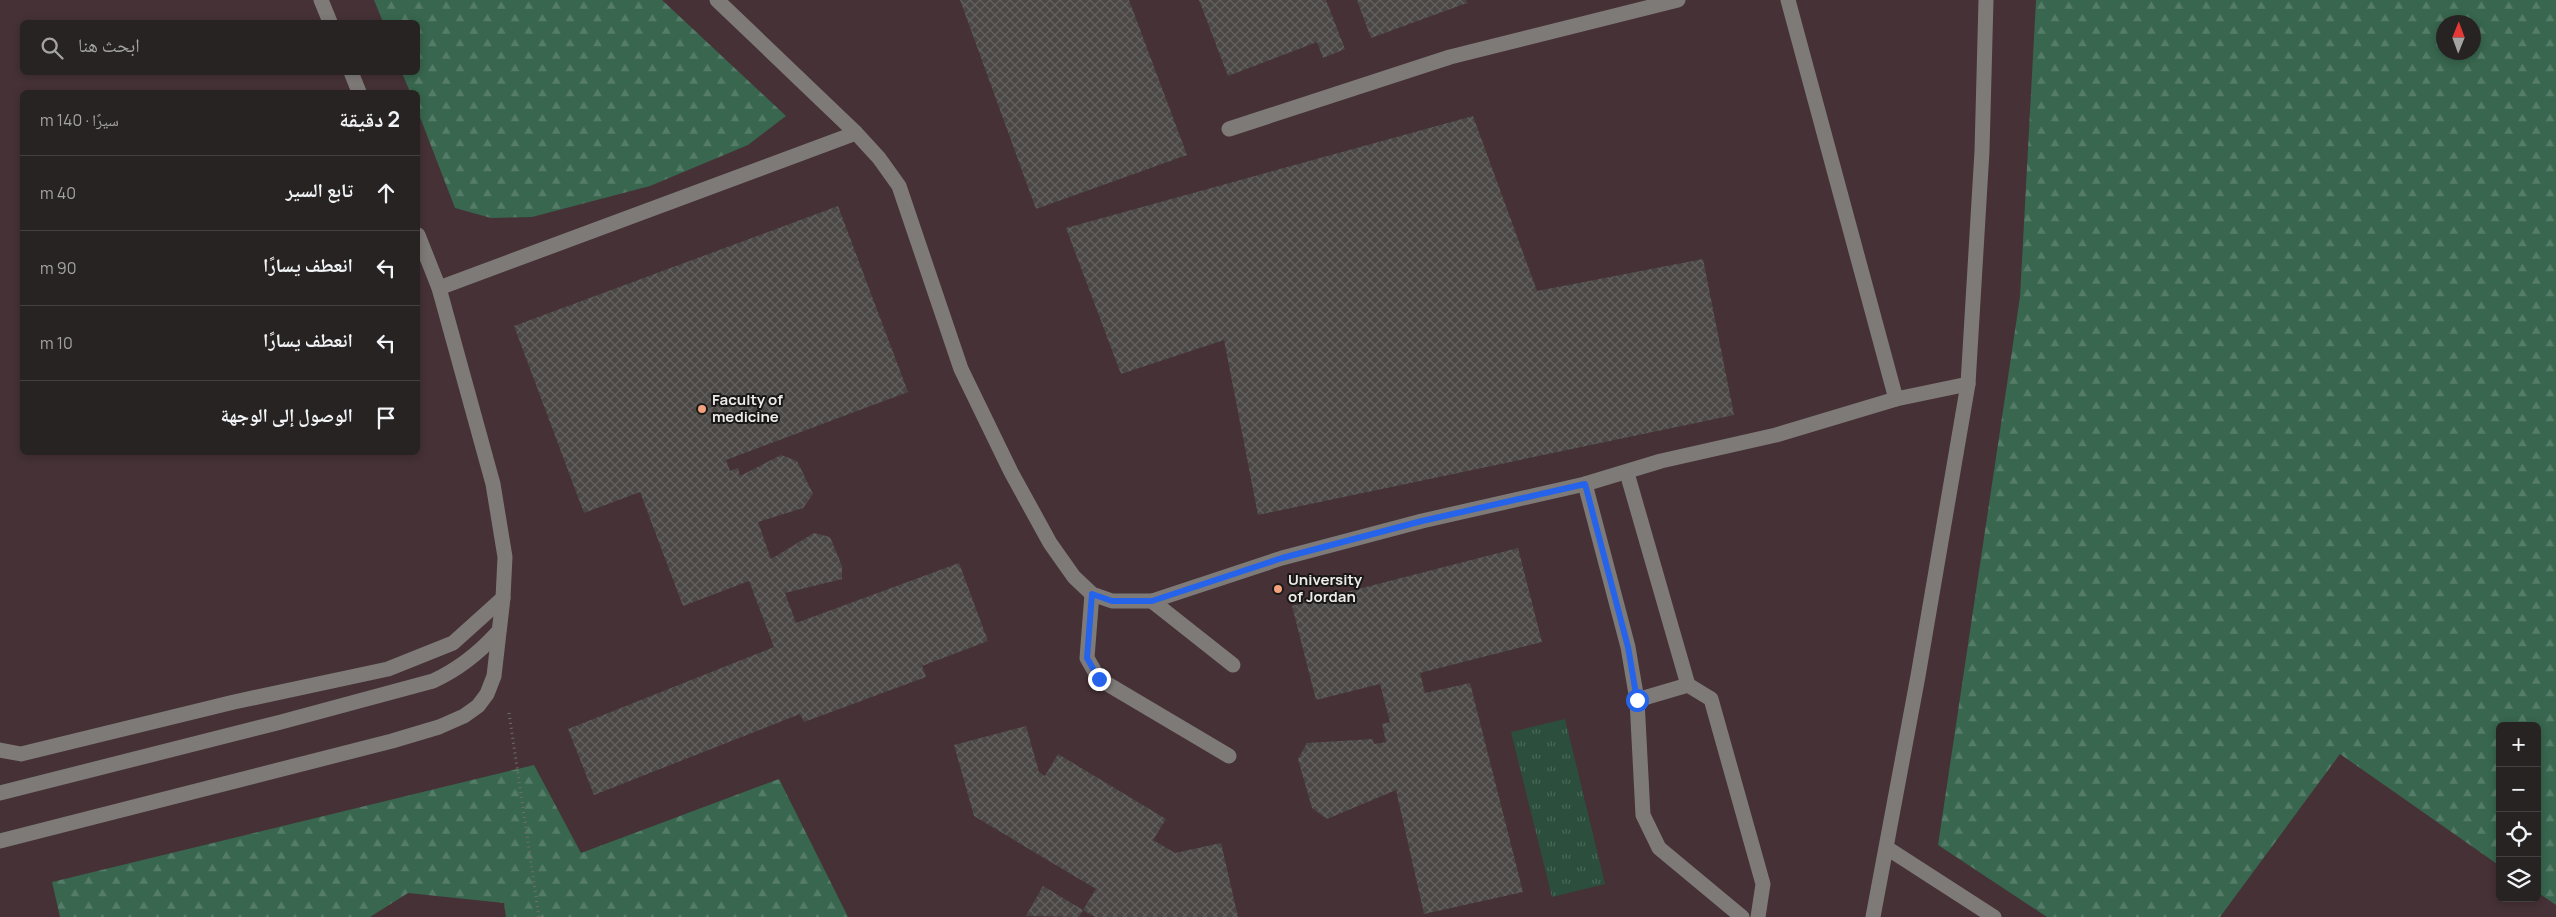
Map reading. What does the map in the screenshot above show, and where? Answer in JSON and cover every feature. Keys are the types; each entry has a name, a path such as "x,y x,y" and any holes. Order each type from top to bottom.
{"street":[{"path":"321,0 329,20"},
{"path":"717,0 856,134 879,158 899,186 961,369 1011,472 1050,542 1074,577 1092,594 1112,601 1152,601 1282,558 1422,521 1585,484 1627,473 1661,461 1776,435 1896,399 1968,384"},
{"path":"1230,129 1450,57 1678,0"},
{"path":"1788,0 1896,399"},
{"path":"1873,917 1887,848 1968,384 1982,151 1986,0"},
{"path":"352,75 358,90"},
{"path":"439,288 856,134"},
{"path":"0,841 78,819 254,778 439,727 464,716 478,706 487,694 494,676 497,634 503,598 505,558 492,484 439,288 420,240"},
{"path":"1627,473 1688,685 1711,699 1763,884 1758,917"},
{"path":"1585,484 1628,647 1637,700 1643,815 1659,848 1742,917"},
{"path":"1092,594 1087,658 1099,679 1229,756"},
{"path":"0,750 21,754 234,702 388,669 453,643 503,598"},
{"path":"1152,601 1233,665"},
{"path":"0,793 281,722 433,681 456,670 473,658 497,634"},
{"path":"1637,700 1688,685"},
{"path":"1887,848 1994,917"}],"path":[{"path":"509,712 539,917"}],"shaded area":[{"name":"University of Jordan","path":"0,0 2556,0 2556,917 0,917"}],"green space":[{"path":"374,0 662,0 786,116 748,145 650,186 532,217 491,218 455,208 420,117 420,90 409,90 403,75 420,75 420,20 382,20"},
{"path":"2036,0 2556,0 2556,905 2541,895 2541,722 2496,722 2496,863 2340,754 2220,917 2047,917 1938,845 2020,297"},
{"path":"1565,719 1605,884 1552,897 1511,732"},
{"path":"534,765 581,853 779,779 848,917 506,917 504,903 408,893 370,917 60,917 52,882"}],"building":[{"path":"960,0 1129,0 1187,155 1036,209"},
{"path":"1199,0 1326,0 1345,49 1323,58 1317,42 1228,76"},
{"path":"1357,0 1466,0 1467,3 1371,38"},
{"path":"1473,116 1537,291 1703,259 1734,415 1258,515 1224,340 1121,374 1066,228"},
{"path":"838,206 908,392 726,460 730,471 738,468 740,476 781,455 797,461 813,494 803,508 758,522 771,559 814,533 830,537 842,566 842,579 785,593 796,623 959,563 988,641 922,666 926,677 804,722 800,714 594,795 568,729 774,647 749,581 683,606 640,492 584,513 514,326"},
{"path":"1518,548 1542,642 1420,673 1425,693 1470,683 1523,892 1424,914 1396,790 1327,819 1312,808 1298,759 1307,743 1373,739 1374,744 1386,742 1382,724 1390,722 1380,684 1316,700 1292,606"},
{"path":"1026,726 1039,772 1045,776 1058,754 1166,819 1153,840 1175,853 1221,843 1238,917 1095,917 1083,910 1096,889 974,816 954,745"},
{"path":"1043,886 1083,910 1079,917 1026,916"}],"place":[{"name":"Faculty of medicine","path":"702,409"},
{"name":"University of Jordan","path":"1278,589"}],"route":[{"path":"1099,679 1087,658 1089,613 1092,594 1112,601 1152,601 1282,558 1422,521 1585,484 1628,647 1637,700"}]}
